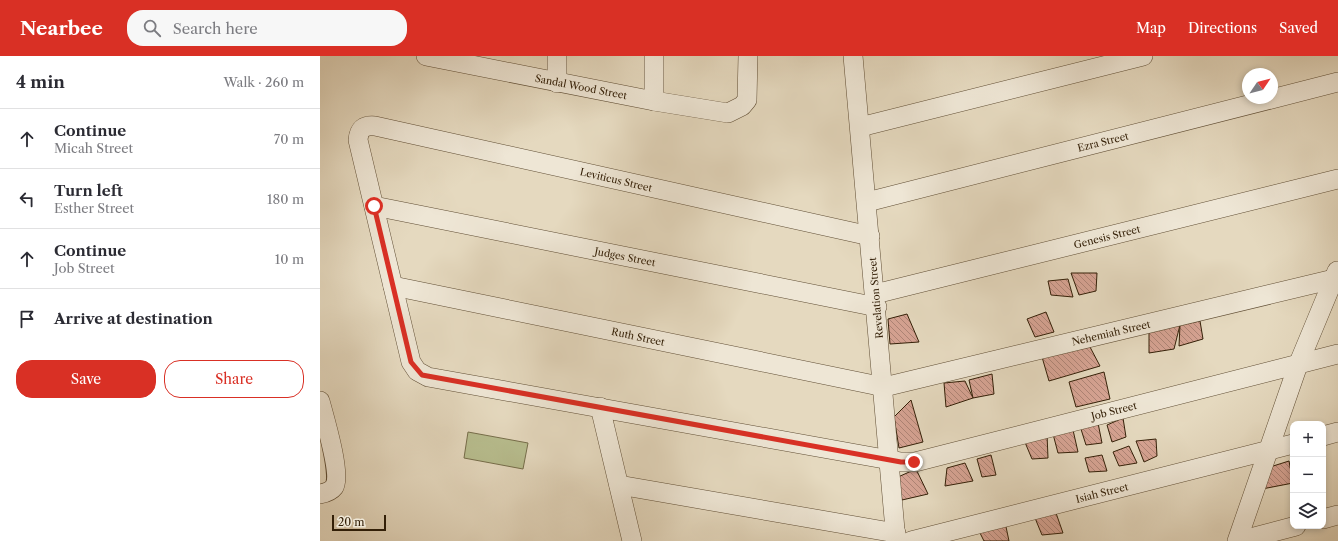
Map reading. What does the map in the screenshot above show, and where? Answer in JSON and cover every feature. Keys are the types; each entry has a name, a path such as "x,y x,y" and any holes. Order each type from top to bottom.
{"street":[{"name":"Sandal Wood Street","path":"426,56 465,59 557,83 728,113 736,110 747,100 748,56"},
{"path":"557,56 557,83"},
{"path":"654,56 654,101"},
{"name":"Revelation Street","path":"853,56 890,460 901,538"},
{"path":"860,127 1142,56"},
{"name":"Ezra Street","path":"867,202 1338,82"},
{"name":"Leviticus Street","path":"374,206 358,140 359,132 362,128 368,125 870,236"},
{"name":"Genesis Street","path":"876,301 1338,180"},
{"path":"374,206 393,286"},
{"name":"Judges Street","path":"374,206 876,301"},
{"path":"1238,541 1298,365 1336,275"},
{"name":"Nehemiah Street","path":"884,387 1336,275"},
{"name":"Job Street","path":"393,286 411,362 417,372 428,377 890,460 914,462 1338,354"},
{"name":"Ruth Street","path":"393,286 884,387"},
{"path":"320,401 335,464 336,478 327,490"},
{"path":"600,407 632,541"},
{"path":"1326,435 1338,432"},
{"name":"Isiah Street","path":"901,538 1290,445"},
{"path":"619,485 901,538"},
{"path":"1326,518 1338,515"},
{"path":"1238,541 1290,528"}],"green space":[{"path":"468,432 528,443 523,469 464,458"}],"building":[{"path":"1071,273 1097,273 1096,291 1079,295"},
{"path":"1068,279 1073,297 1051,295 1048,281"},
{"path":"1046,312 1054,332 1035,337 1027,319"},
{"path":"907,314 919,342 890,344 888,319"},
{"path":"1200,321 1203,339 1179,346 1180,325"},
{"path":"1180,325 1174,349 1149,353 1149,331"},
{"path":"1090,347 1100,366 1049,381 1042,357"},
{"path":"1104,372 1110,399 1076,407 1069,382"},
{"path":"992,374 994,394 973,398 969,380"},
{"path":"965,381 973,398 946,407 944,383"},
{"path":"911,400 923,442 899,448 894,417"},
{"path":"1123,418 1126,437 1112,442 1107,425"},
{"path":"1098,423 1102,443 1086,445 1080,426"},
{"path":"1073,430 1078,452 1058,453 1053,434"},
{"path":"1047,434 1048,458 1032,459 1024,440"},
{"path":"1156,439 1157,456 1144,462 1136,441"},
{"path":"1129,446 1137,463 1119,466 1113,452"},
{"path":"991,455 996,475 982,477 977,459"},
{"path":"1102,455 1107,471 1089,472 1085,458"},
{"path":"1289,461 1290,484 1262,489 1270,467"},
{"path":"965,463 973,481 945,486 947,468"},
{"path":"916,469 928,494 902,500 898,477"},
{"path":"1056,513 1063,533 1042,535 1035,518"},
{"path":"1005,522 1009,541 984,541 978,529"}],"route":[{"path":"374,206 411,362 417,372 422,375 901,462 914,462"}]}
